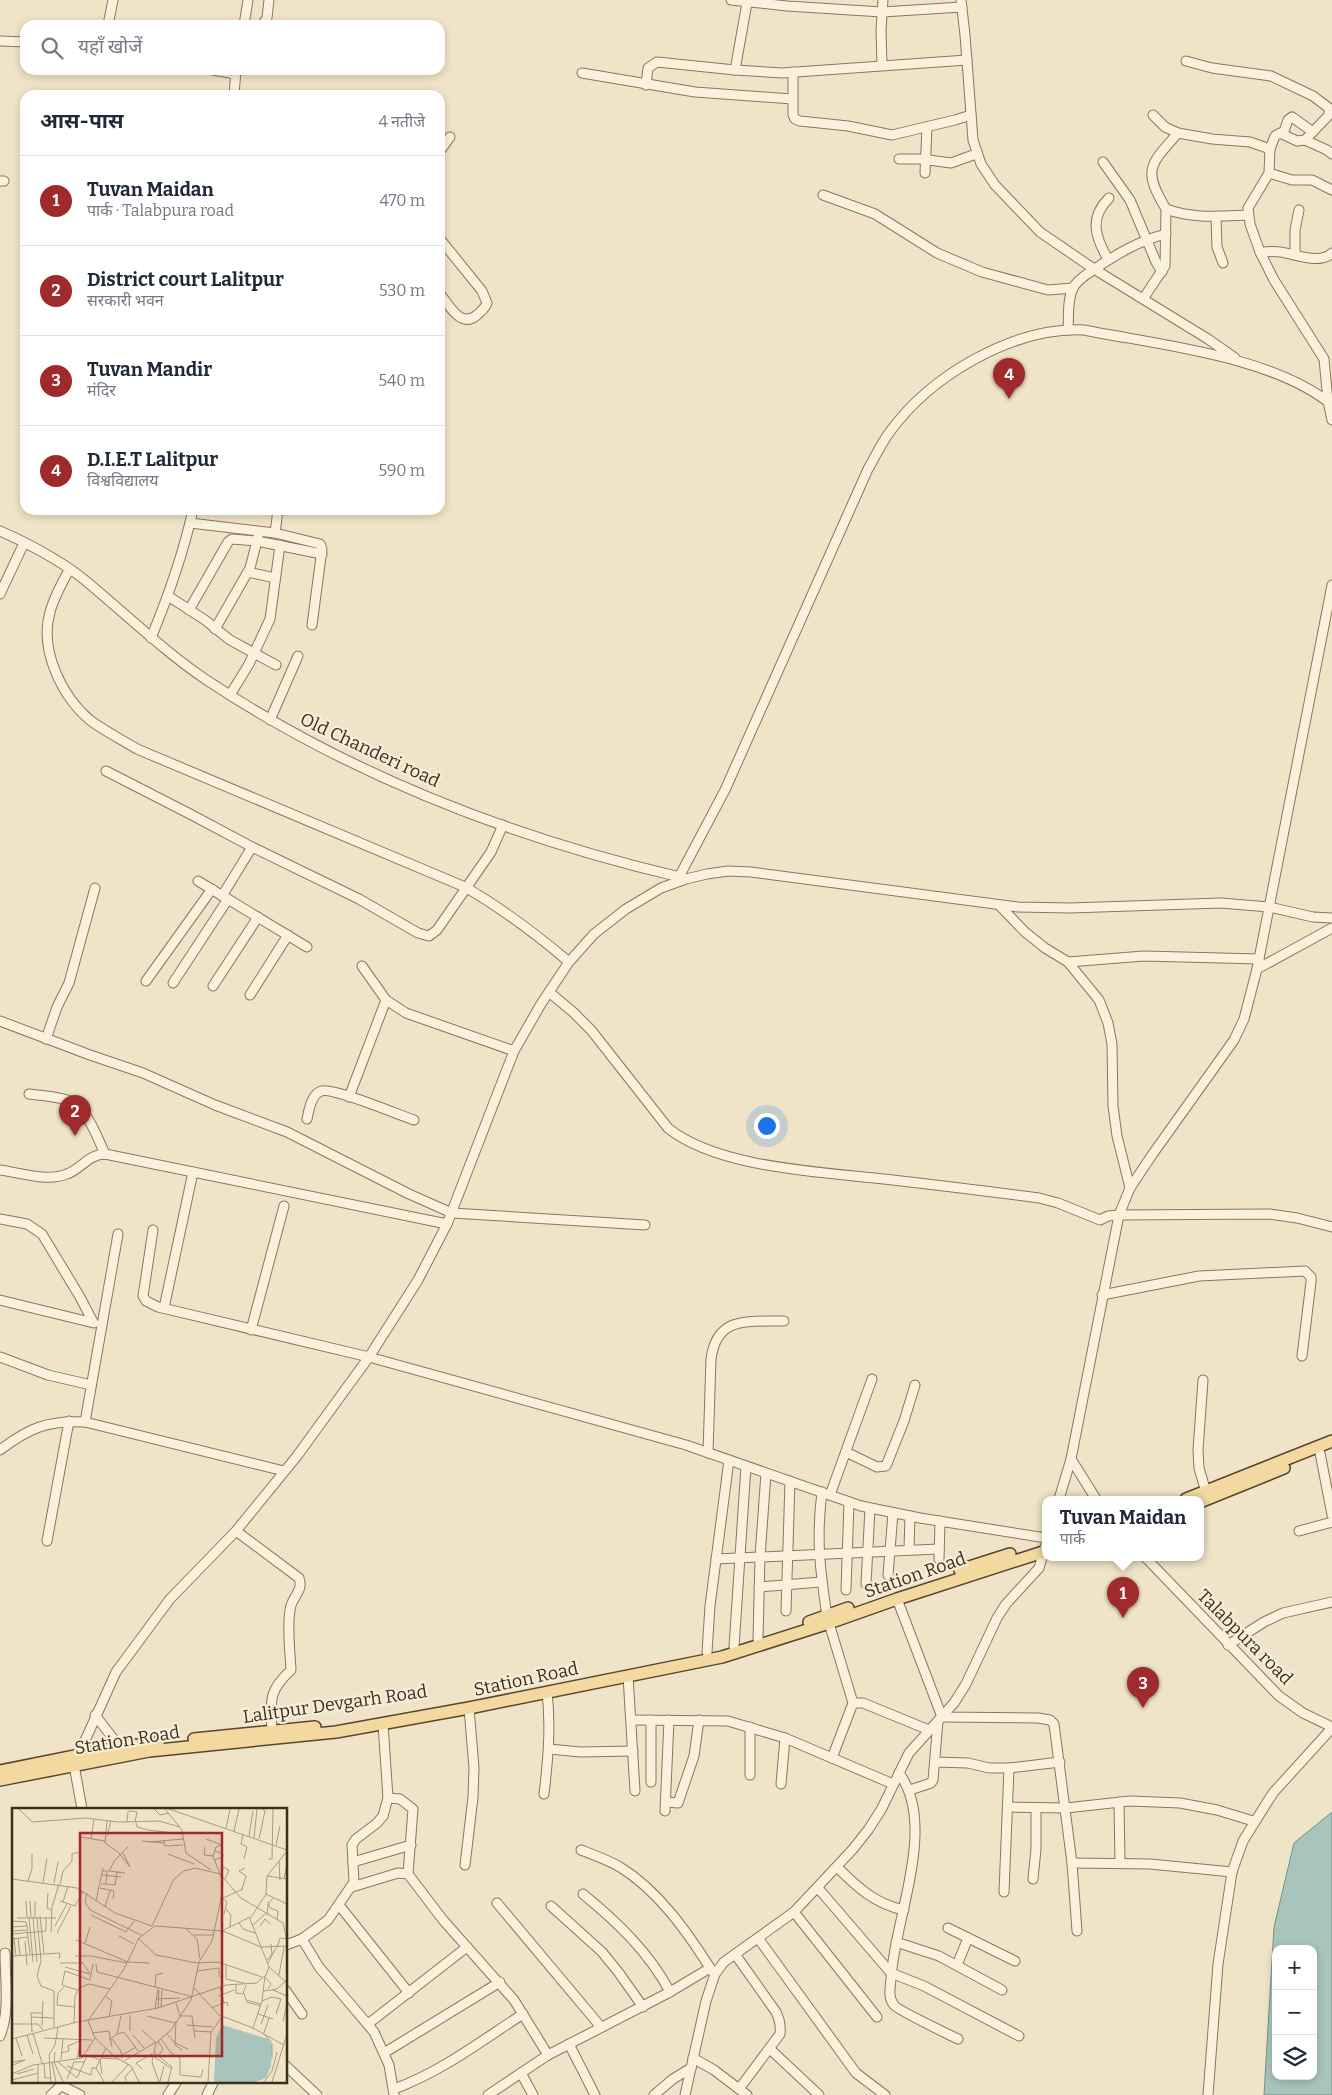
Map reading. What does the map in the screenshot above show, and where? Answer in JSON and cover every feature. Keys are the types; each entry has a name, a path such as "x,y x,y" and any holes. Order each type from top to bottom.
{"main road":[{"path":"1204,1497 1332,1441"},
{"path":"1204,1497 1332,1449"},
{"name":"Lalitpur Devgarh Road","path":"0,1771 123,1751 338,1725 422,1711 734,1647 828,1620 988,1561 1042,1548"},
{"name":"Station Road","path":"123,1751 289,1738 383,1724 722,1656 897,1599 1042,1548"},
{"name":"Station Road","path":"0,1780 76,1760"}],"street":[{"path":"109,20 112,0"},
{"path":"245,20 248,0"},
{"path":"266,20 270,0"},
{"path":"731,0 748,3 818,4 882,12 961,3 973,140 976,154 995,185 1040,232 1094,269 1208,339 1240,361"},
{"path":"882,66 883,0"},
{"path":"734,70 748,3"},
{"path":"1,41 20,42"},
{"path":"646,85 648,68 657,62 734,70 793,72 967,60"},
{"path":"1186,61 1212,68 1261,74 1313,96 1326,104 1330,112 1305,140"},
{"path":"793,72 793,115 800,121 848,126 892,135 971,115"},
{"path":"582,73 695,92 792,99"},
{"path":"234,90 235,75"},
{"path":"1153,115 1165,127 1178,133 1212,139 1250,142 1270,149"},
{"path":"1283,134 1288,120 1292,117 1313,132"},
{"path":"925,173 927,127"},
{"path":"1143,299 1162,272 1167,259 1166,209 1154,185 1151,172 1152,164 1178,133"},
{"path":"1332,154 1305,140 1297,141 1283,134 1274,136 1270,149 1269,173 1251,202 1248,215 1251,230 1260,252 1288,303 1321,352 1325,365 1332,420"},
{"path":"445,144 450,138"},
{"path":"899,159 951,163 976,154"},
{"path":"1103,162 1130,200 1162,272"},
{"path":"1269,173 1292,180 1312,180 1332,190"},
{"path":"823,195 875,214 938,253 982,272 1048,290 1073,288"},
{"path":"1108,259 1097,239 1096,232 1100,210 1109,198"},
{"path":"1166,209 1184,215 1216,217 1248,215"},
{"path":"1295,254 1295,230 1299,210"},
{"path":"1216,217 1218,247 1223,263"},
{"path":"1068,330 1070,299 1073,288 1082,277 1108,259 1147,239 1166,234"},
{"path":"445,245 482,292 488,303 472,319 466,320 461,319 445,300"},
{"path":"1260,252 1273,251 1318,259 1325,258 1332,253"},
{"path":"682,878 725,790 868,469 888,434 926,391 976,359 1006,343 1037,334 1084,330 1240,361 1297,381 1330,403"},
{"path":"1321,352 1332,358"},
{"path":"151,638 168,596 192,515"},
{"path":"275,533 277,515"},
{"path":"190,523 258,536 280,545 322,554"},
{"name":"Old Chanderi road","path":"0,532 24,543 75,573 151,638 230,695 270,720 332,754 446,803 503,825 589,854 682,878"},
{"path":"189,610 230,540 275,533 318,542 322,546 312,625"},
{"path":"215,629 248,572 258,536"},
{"path":"0,594 24,543"},
{"path":"230,695 254,653 270,619 274,578 280,545"},
{"path":"248,572 274,578"},
{"path":"75,573 50,613 48,647 61,683 76,707 92,721 137,748 465,887 499,907 531,930 569,962"},
{"path":"1060,1496 1071,1459 1119,1214 1130,1188 1234,1040 1244,1019 1257,969 1329,616 1332,585"},
{"path":"168,596 215,629 276,665"},
{"path":"270,720 298,656"},
{"path":"106,771 252,847 359,899 424,936 433,934 491,852 503,825"},
{"path":"173,984 225,897 252,847"},
{"path":"82,1808 76,1760 95,1714 116,1672 170,1599 236,1531 284,1471 369,1357 418,1280 447,1224 514,1052 569,962 594,934 626,909 682,878 728,871 751,872 1018,907 1070,908 1221,903 1269,907 1332,921"},
{"path":"198,881 307,947"},
{"path":"46,1039 57,1007 69,983 95,888"},
{"path":"146,981 212,889"},
{"path":"999,905 1025,932 1045,948 1068,962 1099,1000 1108,1023 1112,1044 1115,1121 1130,1188"},
{"path":"213,986 258,918"},
{"path":"1257,969 1332,921"},
{"path":"250,995 288,935"},
{"path":"1068,962 1144,956 1259,958"},
{"path":"362,966 386,1000 406,1013 514,1052"},
{"path":"552,987 591,1030 664,1124 680,1138 748,1161 1039,1198 1104,1218 1119,1214 1269,1214 1297,1218 1332,1227"},
{"path":"349,1096 386,1000"},
{"path":"0,1021 143,1073 215,1105 287,1132 409,1194 452,1212 645,1225"},
{"path":"307,1119 312,1101 320,1091 349,1096 414,1120"},
{"path":"29,1094 73,1102 90,1123 105,1154"},
{"path":"0,1170 37,1176 59,1177 72,1172 95,1156 105,1154 447,1224"},
{"path":"164,1308 193,1172"},
{"path":"251,1330 284,1206"},
{"path":"0,1219 27,1224 42,1234 97,1324"},
{"path":"153,1230 143,1296 152,1305 369,1357 708,1453 870,1508 1042,1537"},
{"path":"85,1422 97,1324 118,1234"},
{"path":"1102,1295 1199,1276 1305,1271 1311,1277 1311,1282 1302,1356"},
{"path":"0,1300 97,1324"},
{"path":"708,1453 711,1359 712,1346 717,1336 727,1328 743,1322 784,1321"},
{"path":"0,1357 48,1375 91,1385"},
{"path":"832,1758 853,1703 828,1620 818,1556 819,1516 826,1494 846,1452 872,1379"},
{"path":"1203,1380 1198,1450 1198,1468 1203,1496"},
{"path":"846,1452 877,1467 886,1466 904,1421 915,1385"},
{"path":"47,1541 69,1421"},
{"path":"0,1450 19,1435 37,1426 55,1422 85,1422 284,1471"},
{"path":"1320,1453 1332,1515"},
{"path":"1071,1459 1094,1496"},
{"path":"706,1652 729,1460"},
{"path":"734,1647 746,1466"},
{"path":"758,1639 760,1558 766,1473"},
{"path":"786,1611 790,1482"},
{"path":"846,1590 849,1502"},
{"path":"866,1584 870,1508"},
{"path":"888,1575 893,1513"},
{"path":"909,1550 910,1516"},
{"path":"939,1559 940,1521"},
{"path":"1299,1531 1332,1522"},
{"path":"236,1531 299,1578 301,1584 300,1590 290,1608 291,1670 277,1685 270,1699 272,1732"},
{"path":"716,1559 818,1556 939,1549"},
{"path":"488,2095 548,2055 712,1971 794,1912 837,1867 868,1830 881,1810 909,1753 940,1719 966,1684 997,1618 1006,1604 1039,1568 1042,1558"},
{"name":"Talabpura road","path":"1149,1561 1279,1696 1303,1713 1332,1728"},
{"path":"759,1587 822,1582"},
{"path":"897,1599 940,1719 931,1782 910,1790"},
{"path":"1228,1645 1264,1622 1283,1613 1332,1602"},
{"path":"628,1676 635,1791"},
{"path":"544,1794 549,1749 550,1716 547,1692"},
{"path":"853,1703 863,1703 929,1730"},
{"path":"465,1865 473,1797 474,1768 469,1708"},
{"path":"95,1714 123,1751"},
{"path":"940,1719 1038,1718 1050,1720 1056,1730 1066,1808 1077,1931"},
{"path":"632,1720 728,1721 785,1738 893,1784"},
{"path":"651,1720 651,1782"},
{"path":"669,1720 666,1807 678,1803 694,1756 700,1720"},
{"path":"288,1944 302,1939 328,1920 352,1887 354,1872 352,1845 356,1839 383,1816 388,1798 383,1724"},
{"path":"750,1727 750,1775"},
{"path":"1208,2095 1218,1964 1232,1872 1243,1841 1253,1822 1273,1793 1332,1728"},
{"path":"782,1784 785,1738"},
{"path":"549,1749 581,1752 633,1752"},
{"path":"935,1762 968,1763 989,1768 1009,1768 1060,1762"},
{"path":"1004,1892 1009,1768"},
{"path":"899,1773 910,1790 915,1808 913,1858 896,1942 891,1973 890,1996 894,2005 958,2039"},
{"path":"388,1798 400,1799 413,1809 408,1874 443,1920 500,1982 548,2055"},
{"path":"1008,1807 1066,1808 1119,1802 1180,1803 1217,1810 1253,1822"},
{"path":"1119,1802 1120,1863"},
{"path":"1033,1879 1036,1849 1036,1808"},
{"path":"353,1862 411,1845"},
{"path":"581,1850 620,1867 641,1883 683,1929 712,1971 685,2095"},
{"path":"1072,1863 1191,1866 1232,1872"},
{"path":"837,1867 870,1897 881,1904 904,1910"},
{"path":"352,1887 398,1873 408,1874"},
{"path":"818,1888 891,1973 924,1986 1019,2036"},
{"path":"583,1894 614,1920 648,1957 660,1973 670,1992"},
{"path":"497,1904 601,2027"},
{"path":"339,1905 409,1993"},
{"path":"551,1906 602,1952 643,2007"},
{"path":"794,1912 878,2017"},
{"path":"948,1928 1015,1961"},
{"path":"758,1938 856,2073 885,2095"},
{"path":"957,1966 968,1938"},
{"path":"302,1939 318,1967 368,2024 384,2053 394,2092 445,2066 522,2014"},
{"path":"896,1942 928,1952 1002,1990"},
{"path":"368,2024 468,1947"},
{"path":"693,2058 743,2092 780,2034 780,2019 735,1954"},
{"path":"0,2036 10,1977 5,1956"},
{"path":"384,2053 500,1982"},
{"path":"288,1994 302,2014"},
{"path":"569,2044 596,2095"},
{"path":"770,2049 819,2095"},
{"path":"288,2068 317,2095"},
{"path":"654,2095 673,2079 691,2068"},
{"path":"521,2073 533,2095"},
{"path":"168,2095 176,2082"},
{"path":"207,2095 214,2082"},
{"path":"51,2095 65,2088 80,2095"}],"water":[{"path":"1332,1812 1332,2095 1264,2095 1272,1961 1272,2080 1317,2080 1317,1945 1273,1945 1274,1927 1294,1843"}],"place":[{"name":"D.I.E.T Lalitpur","path":"1009,399"},
{"name":"District court Lalitpur","path":"75,1136"},
{"name":"Tuvan Maidan","path":"1123,1618"},
{"name":"Tuvan Mandir","path":"1143,1708"}]}
